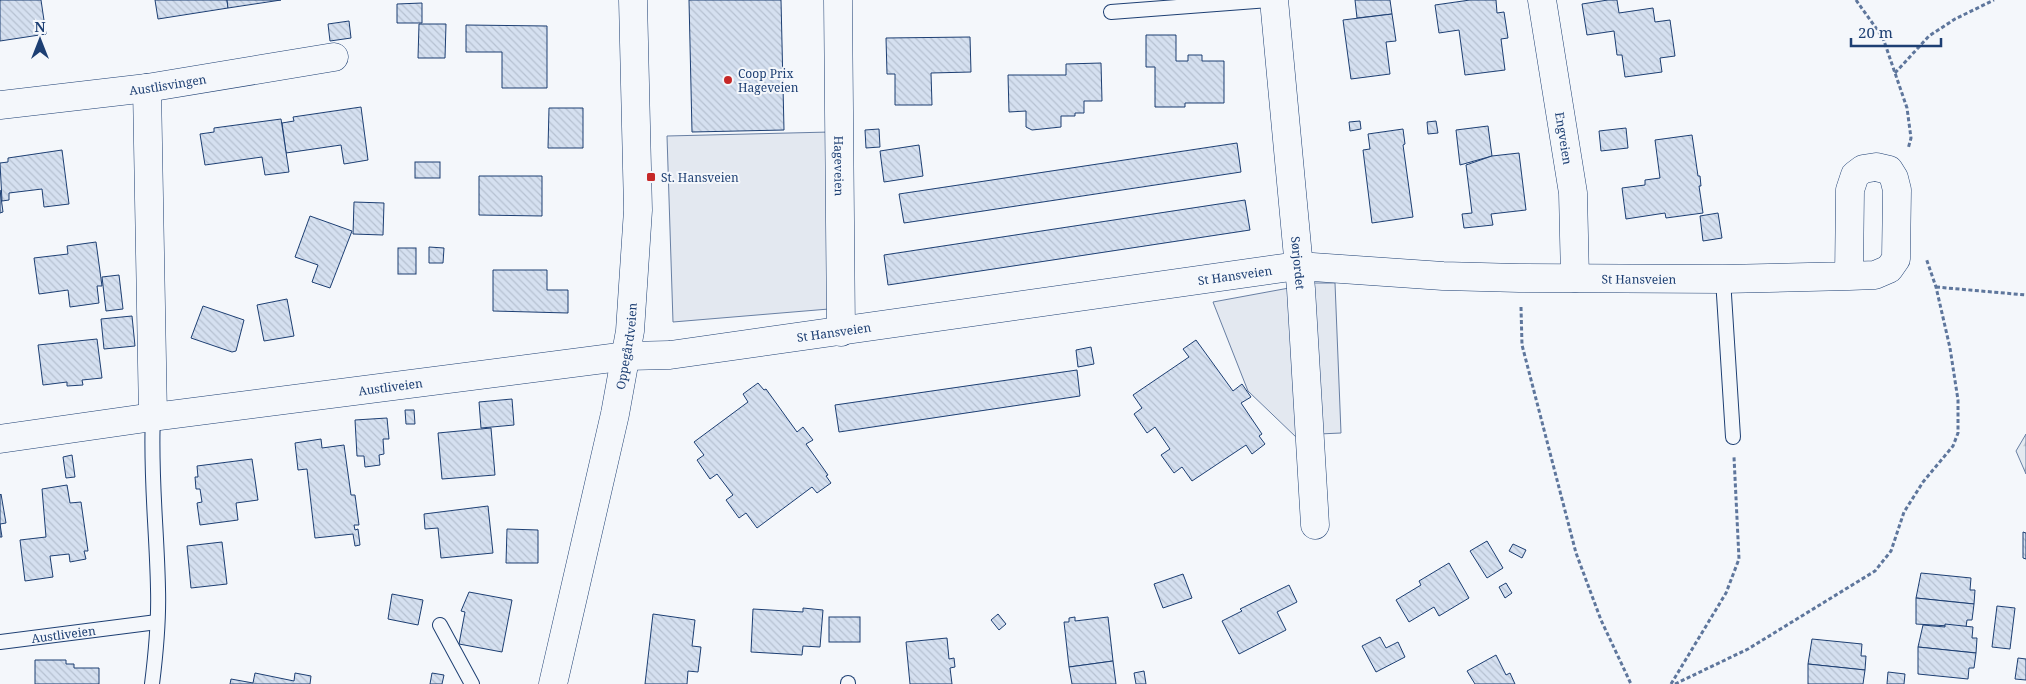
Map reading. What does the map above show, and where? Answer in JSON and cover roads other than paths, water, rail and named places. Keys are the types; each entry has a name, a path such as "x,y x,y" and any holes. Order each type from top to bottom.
{"street":[{"name":"Oppegårdveien","path":"553,684 627,356 633,302 638,210 633,0"},
{"name":"Hageveien","path":"838,0 841,332"},
{"name":"Sørjordet","path":"1274,0 1298,266 1315,525"},
{"name":"Engveien","path":"1542,0 1573,193 1575,278"},
{"name":"Austlisvingen","path":"0,105 147,88 334,57"},
{"path":"147,88 153,417"},
{"name":"St Hansveien","path":"627,356 670,355 1298,266 1443,276 1723,279 1849,276 1875,275 1888,269 1896,259 1897,190 1894,178 1888,170 1876,167 1863,169 1855,175 1850,190 1849,276"},
{"name":"Austliveien","path":"0,439 153,417 627,356"}],"lane":[{"path":"1111,12 1269,0"},
{"path":"1723,279 1733,436"},
{"path":"152,684 158,590 151,458 153,417"},
{"name":"Austliveien","path":"0,642 157,622"},
{"path":"440,625 472,684"}],"place":[{"name":"Coop Prix Hageveien","path":"728,80"},
{"name":"St. Hansveien","path":"651,177"}]}
